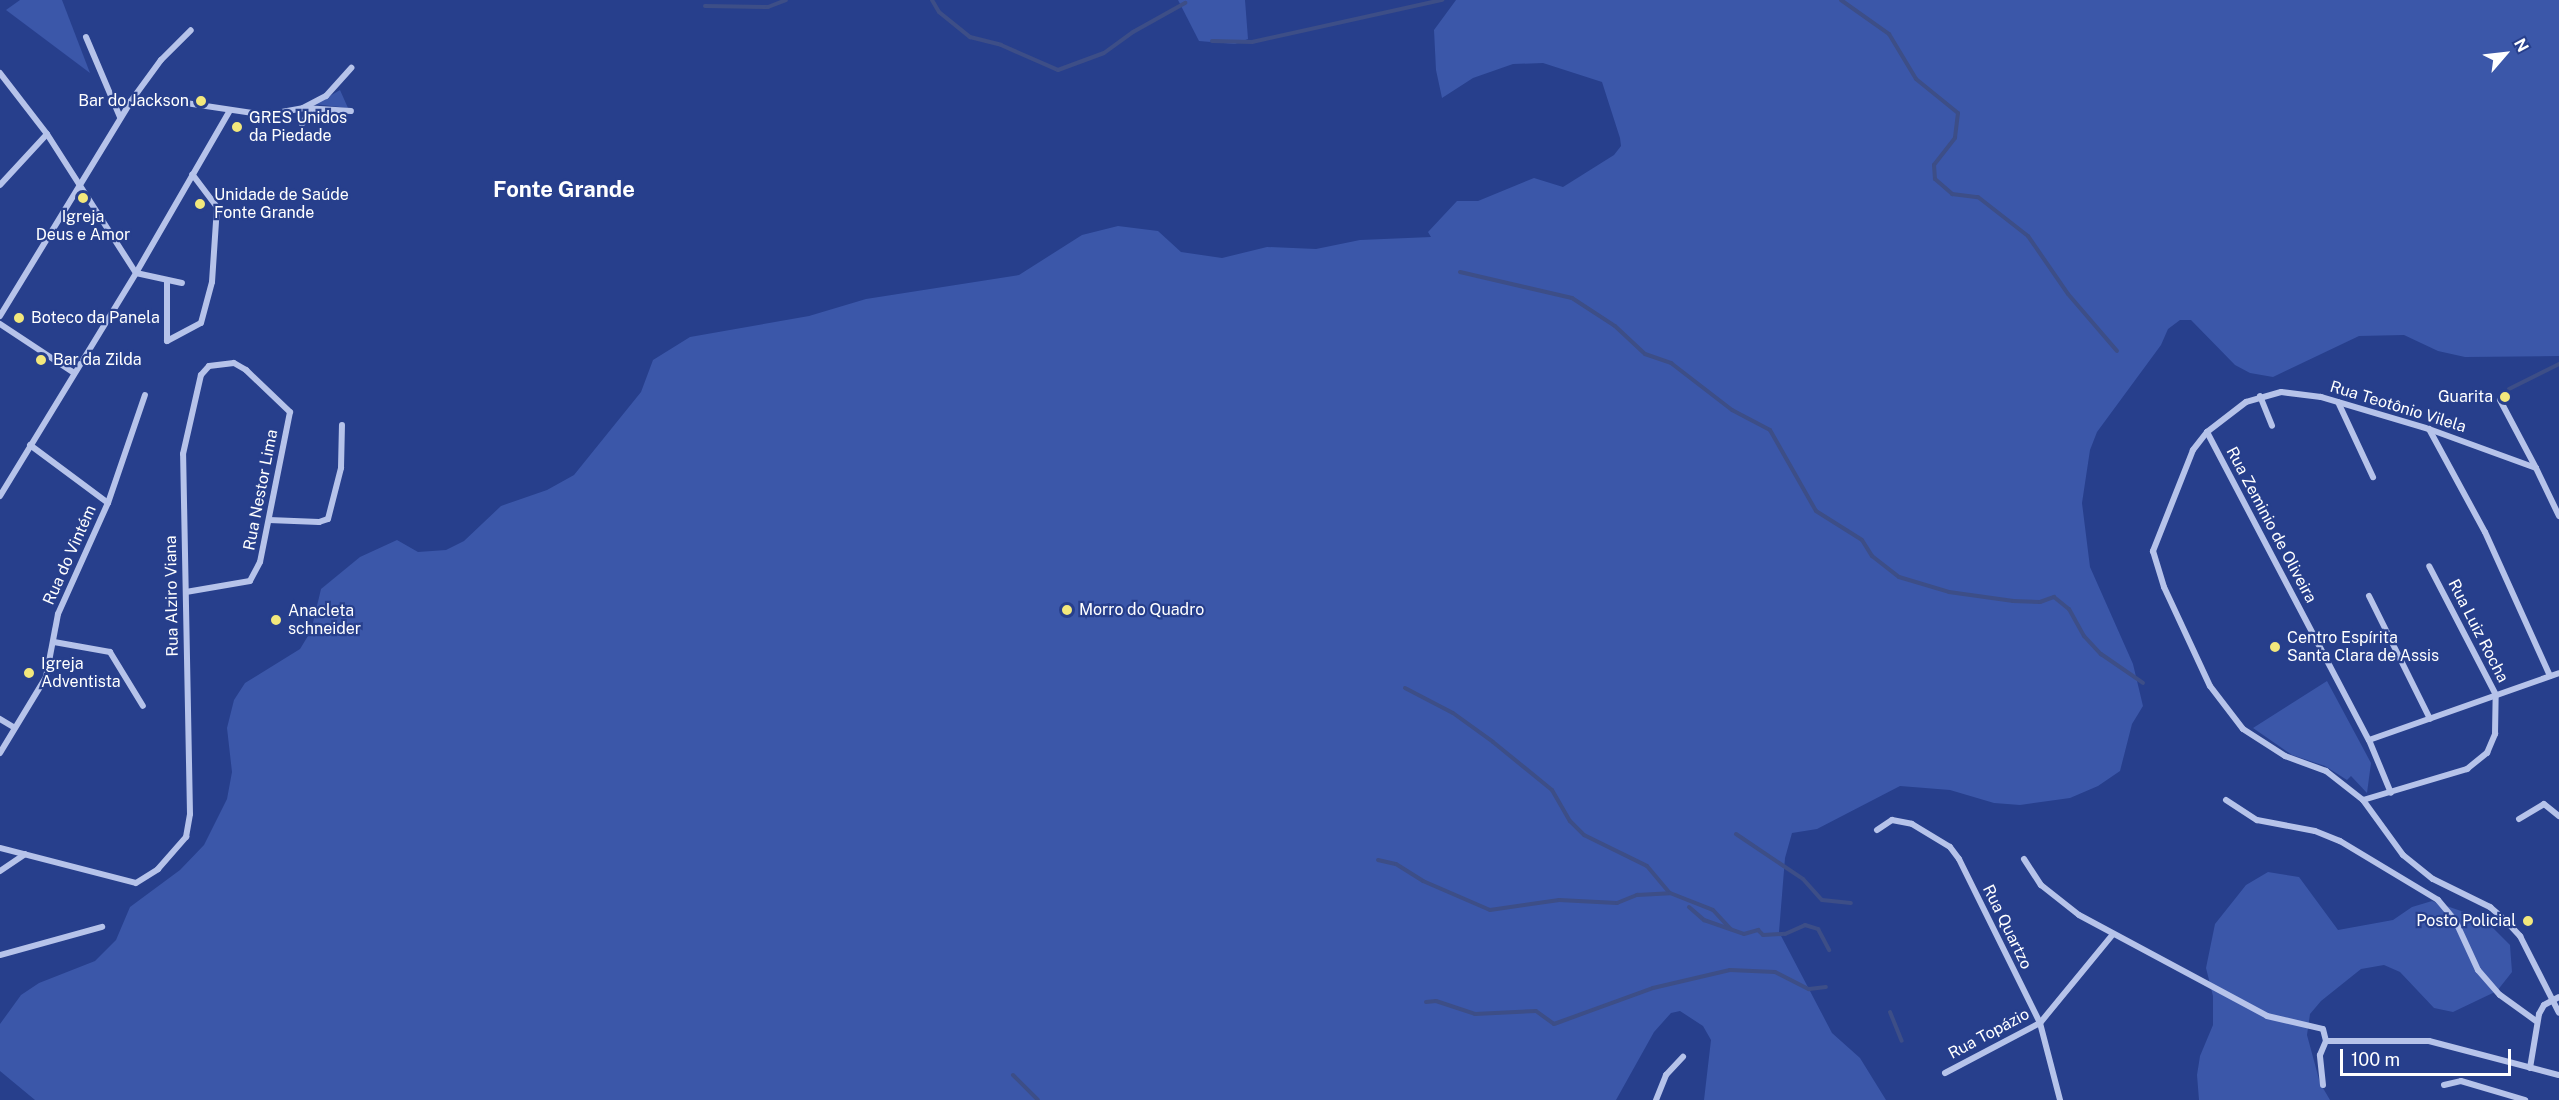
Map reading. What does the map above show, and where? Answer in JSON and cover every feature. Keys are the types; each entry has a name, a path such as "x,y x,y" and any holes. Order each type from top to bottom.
{"street":[{"path":"0,316 82,186 120,117 161,60 191,30"},
{"path":"86,38 120,117"},
{"path":"302,124 307,109 336,88 351,68"},
{"path":"0,73 47,134 136,273 167,282 182,283"},
{"path":"131,101 159,99 259,114 307,109 351,111"},
{"path":"0,496 136,273 230,110"},
{"path":"0,184 47,134"},
{"path":"167,282 167,341 198,325 208,307 218,218 211,195 192,174"},
{"path":"0,324 74,373"},
{"name":"Rua Nestor Lima","path":"186,592 250,581 261,562 290,412 246,370 234,363"},
{"name":"Rua Alziro Viana","path":"26,854 136,883 176,853 186,837 190,814 186,429 201,375 209,366 234,363"},
{"name":"Rua Teotônio Vilela","path":"2536,468 2429,429 2338,402 2281,392 2260,396 2233,410 2207,432 2193,450 2153,551 2164,587 2210,686 2243,729 2285,756 2326,771 2363,800 2403,855 2433,879 2490,907 2506,921 2520,936 2559,1013"},
{"name":"Rua do Vintém","path":"0,753 46,677 58,614 70,582 108,503 145,395"},
{"path":"2260,396 2272,426"},
{"path":"2500,400 2559,516"},
{"path":"2338,402 2373,477"},
{"path":"268,520 319,522 328,519 341,468 342,425"},
{"path":"2429,429 2485,532 2550,676"},
{"name":"Rua Zeminio de Oliveira","path":"2207,432 2369,740 2391,793"},
{"path":"30,445 108,503"},
{"name":"Rua Luiz Rocha","path":"2363,800 2420,786 2479,762 2495,734 2496,696 2429,566"},
{"path":"2369,596 2430,719"},
{"path":"54,642 110,652 143,706"},
{"path":"2369,740 2559,673"},
{"path":"0,719 15,728"},
{"path":"2226,800 2257,820 2304,828 2340,841 2438,900 2455,920 2478,970 2500,995 2536,1022"},
{"path":"2519,819 2544,804 2559,816"},
{"name":"Rua Quartzo","path":"1877,830 1892,820 1912,825 1950,847 1959,859 2040,1023 2060,1100"},
{"path":"0,848 26,854"},
{"path":"0,871 26,854"},
{"path":"2024,859 2041,885 2060,901 2113,934 2267,1016 2323,1029 2326,1041 2320,1055 2323,1085"},
{"path":"0,955 102,927"},
{"name":"Rua Topázio","path":"1945,1073 2040,1023 2113,934"},
{"path":"2530,1068 2536,1022 2551,1000 2559,997"},
{"path":"2326,1041 2429,1041 2559,1075"},
{"path":"1656,1100 1666,1075 1683,1057"},
{"path":"2444,1085 2461,1081 2525,1100"}],"shaded area":[{"path":"20,0 62,0 90,73 6,10"},
{"path":"1178,0 1245,0 1248,39 1235,44 1199,41"},
{"path":"1456,0 2559,0 2559,356 2465,357 2438,351 2404,335 2359,336 2273,377 2250,373 2235,365 2191,320 2180,320 2168,329 2161,345 2097,432 2090,450 2082,503 2090,567 2133,664 2143,706 2132,724 2120,771 2098,786 2070,798 2020,805 1994,803 1950,790 1900,786 1817,829 1792,833 1785,858 1779,932 1832,1033 1860,1058 1886,1100 1704,1100 1711,1040 1703,1026 1680,1011 1671,1013 1654,1032 1616,1100 35,1100 0,1071 0,1024 21,995 39,983 95,961 116,940 130,907 180,870 204,845 227,799 232,772 227,728 234,700 245,683 300,649 311,631 321,589 360,557 397,540 418,552 446,550 464,541 501,506 547,490 574,475 641,392 653,360 690,337 809,316 866,299 1019,275 1082,235 1118,226 1158,231 1181,252 1222,258 1267,247 1316,249 1360,240 1431,237 1428,232 1457,201 1478,201 1534,178 1563,187 1614,155 1621,146 1620,138 1602,82 1543,63 1513,64 1473,78 1442,98 1436,70 1434,30"},
{"path":"340,90 348,108 314,104 328,97"},
{"path":"2327,681 2371,763 2367,793 2351,776 2347,780 2325,766 2292,755 2253,728"},
{"path":"2268,872 2299,877 2338,930 2393,920 2412,907 2432,901 2464,912 2490,925 2510,945 2512,972 2497,991 2453,1012 2434,1008 2400,972 2384,965 2361,969 2321,1001 2310,1014 2307,1035 2320,1083 2330,1100 2199,1100 2197,1075 2200,1056 2213,1025 2213,996 2206,968 2215,924 2246,885"}],"waterway":[{"path":"705,6 768,7 786,0"},
{"path":"932,0 939,12 970,37 1001,45 1058,70 1104,53 1133,32 1185,3"},
{"path":"1212,41 1252,42 1442,0"},
{"path":"1841,0 1889,34 1916,79 1958,113 1955,138 1934,165 1935,179 1952,194 1978,197 2028,236 2068,294 2117,351"},
{"path":"1460,272 1572,298 1615,326 1645,354 1671,363 1732,410 1770,430 1816,511 1862,540 1872,556 1899,577 1949,592 2013,601 2040,602 2054,597 2069,609 2084,636 2101,654 2143,683"},
{"path":"2509,389 2559,364"},
{"path":"1405,688 1453,713 1493,742 1552,790 1570,821 1584,835 1647,866 1670,893"},
{"path":"1736,834 1803,879 1822,900 1851,903"},
{"path":"1378,860 1396,864 1423,881 1490,910 1559,900 1617,903 1637,895 1670,893 1713,910 1731,929"},
{"path":"1689,907 1704,920 1744,934 1758,930 1763,935 1785,934 1805,925 1818,929 1829,950"},
{"path":"1426,1002 1436,1001 1475,1014 1536,1011 1554,1024 1653,988 1730,970 1775,972 1809,989 1826,987"},
{"path":"1890,1012 1902,1041"},
{"path":"1013,1075 1038,1100"}],"place":[{"name":"Bar do Jackson","path":"201,101"},
{"name":"GRES Unidos da Piedade","path":"237,127"},
{"name":"Igreja Deus e Amor","path":"83,198"},
{"name":"Unidade de Saúde Fonte Grande","path":"200,204"},
{"name":"Boteco da Panela","path":"19,318"},
{"name":"Bar da Zilda","path":"41,360"},
{"name":"Guarita","path":"2505,397"},
{"name":"Morro do Quadro","path":"1067,610"},
{"name":"Anacleta schneider","path":"276,620"},
{"name":"Centro Espírita Santa Clara de Assis","path":"2275,647"},
{"name":"Igreja Adventista","path":"29,673"},
{"name":"Posto Policial","path":"2528,921"}],"district":[{"name":"Fonte Grande","path":"564,190"}]}
